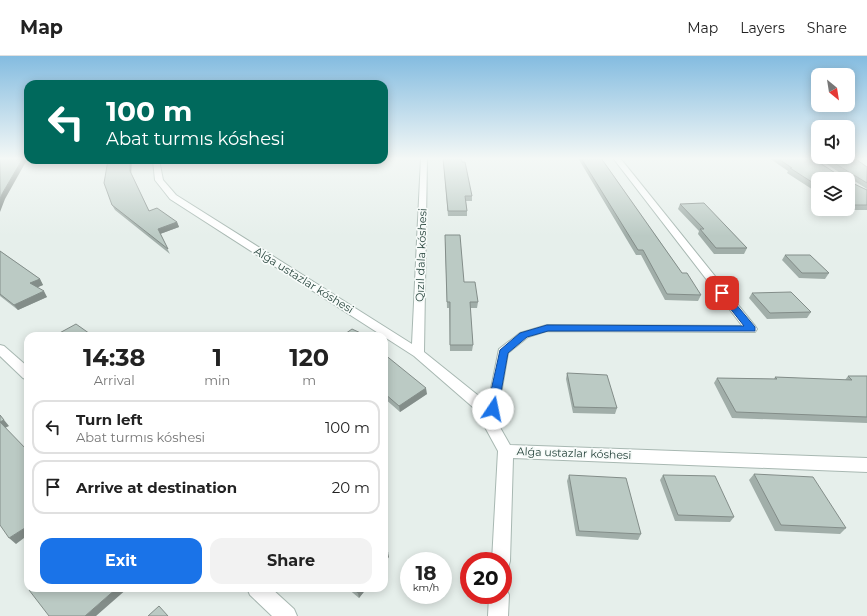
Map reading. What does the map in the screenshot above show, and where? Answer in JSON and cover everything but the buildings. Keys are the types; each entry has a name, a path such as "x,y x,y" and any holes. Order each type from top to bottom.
{"street":[{"name":"Alǵa ustazlar kóshesi","path":"161,184 173,198 385,332"},
{"name":"Qızıl dala kóshesi","path":"418,353 423,184"},
{"path":"637,184 751,329"},
{"name":"Alǵa ustazlar kóshesi","path":"388,334 418,353 480,406 506,451 867,465"},
{"path":"0,349 24,371"},
{"path":"501,552 506,451"},
{"path":"261,592 287,616"},
{"path":"498,616 499,604"}],"lane":[{"path":"490,423 504,352 524,335 547,328 751,329"}],"route":[{"path":"493,409 504,352 524,335 547,328 751,329 722,293"}]}
